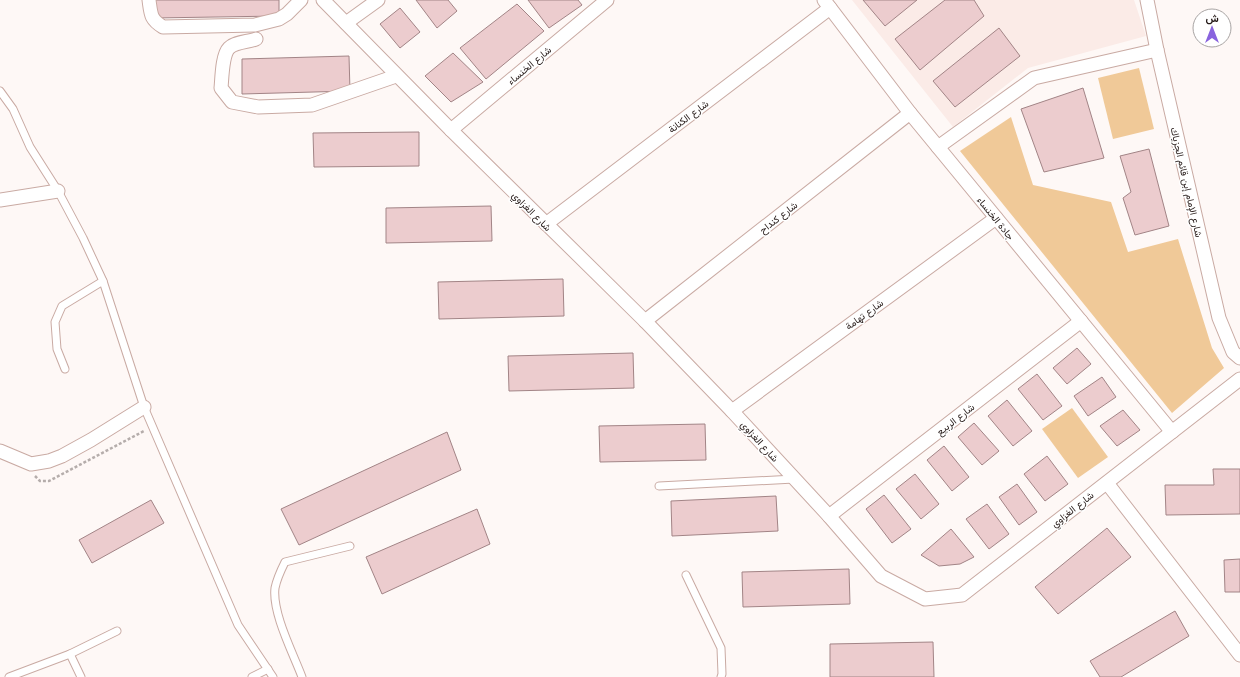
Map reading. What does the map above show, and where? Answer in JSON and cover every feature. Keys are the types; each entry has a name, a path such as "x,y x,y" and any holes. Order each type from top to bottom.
{"street":[{"path":"149,0 154,22 162,27 255,25 279,19 287,14 301,0"},
{"name":"شارع الغزاوي","path":"324,0 396,76 645,321 732,411 829,516 881,576 925,599 962,595 1240,379"},
{"path":"346,23 378,0"},
{"name":"شارع الخنساء","path":"451,130 607,0"},
{"name":"شارع الإمام إبن قائم الجزياك","path":"1147,0 1156,50 1220,318 1233,352 1240,358"},
{"name":"جادة الخنساء","path":"827,4 910,113 1172,432"},
{"name":"شارع الكنانة","path":"546,224 827,4"},
{"path":"256,39 234,45 228,49 224,57 222,88 232,102 258,107 312,105 396,76"},
{"path":"938,147 1034,78 1156,50"},
{"name":"شارع كنداح","path":"645,321 910,113"},
{"path":"0,200 58,190"},
{"name":"شارع تهامة","path":"732,411 996,218"},
{"name":"شارع الربيع","path":"829,516 1081,321"},
{"path":"0,452 31,464 49,461 62,456 91,440 144,407"},
{"path":"1107,483 1240,655"}],"lane":[{"path":"0,91 13,109 30,148 58,190 83,238 103,281 144,407 238,625 274,677"},
{"path":"65,369 57,349 55,322 62,306 103,281"},
{"path":"659,486 794,479"},
{"path":"302,677 278,617 275,589 279,574 285,562 350,546"},
{"path":"686,575 721,648 721,677"},
{"path":"9,677 70,654 117,631"},
{"path":"70,654 81,677"},
{"path":"252,677 268,669"}],"path":[{"path":"31,464 35,475 40,480 49,481 153,426"}],"shaded area":[{"path":"852,0 1134,0 1146,36 1028,68 953,127"},
{"path":"1139,68 1154,129 1113,139 1098,78"},
{"path":"1011,117 1033,185 1111,202 1128,252 1178,239 1212,348 1224,368 1172,413 960,151"},
{"path":"1072,408 1108,457 1078,478 1042,429"}],"building":[{"path":"154,0 279,0 279,16 154,18"},
{"path":"416,0 448,0 457,11 437,28"},
{"path":"528,0 578,0 582,5 549,28"},
{"path":"863,0 917,0 885,26"},
{"path":"945,0 974,0 984,16 920,70 895,39"},
{"path":"517,4 544,31 486,79 460,48"},
{"path":"400,8 420,32 400,48 380,24"},
{"path":"999,28 1020,56 955,107 933,81"},
{"path":"453,53 483,82 451,102 425,76"},
{"path":"349,56 350,91 242,94 242,59"},
{"path":"1083,88 1104,158 1044,172 1021,109"},
{"path":"419,132 419,166 314,167 313,133"},
{"path":"1149,149 1169,226 1135,235 1123,198 1131,192 1120,156"},
{"path":"491,206 492,241 386,243 386,208"},
{"path":"563,279 564,316 439,319 438,282"},
{"path":"1077,348 1091,364 1067,384 1053,368"},
{"path":"633,353 634,388 509,391 508,356"},
{"path":"1037,374 1062,406 1043,420 1018,389"},
{"path":"1102,377 1116,397 1088,416 1074,396"},
{"path":"1007,400 1032,431 1013,446 988,416"},
{"path":"1123,410 1140,430 1117,446 1100,426"},
{"path":"974,423 999,451 982,465 958,437"},
{"path":"705,424 706,460 600,462 599,426"},
{"path":"447,432 461,470 299,545 281,509"},
{"path":"944,446 969,477 952,491 927,460"},
{"path":"1047,456 1068,484 1045,501 1024,474"},
{"path":"1213,469 1240,469 1240,514 1166,515 1165,485 1214,485"},
{"path":"915,474 939,504 921,519 896,489"},
{"path":"1017,484 1037,512 1019,525 999,497"},
{"path":"884,495 911,529 892,543 866,509"},
{"path":"776,496 778,531 672,536 671,501"},
{"path":"151,500 164,523 92,563 79,540"},
{"path":"987,504 1009,534 989,549 966,519"},
{"path":"477,509 490,544 382,594 366,557"},
{"path":"1107,528 1131,557 1058,614 1035,587"},
{"path":"951,529 974,557 960,564 939,566 921,555"},
{"path":"1240,559 1240,592 1225,592 1224,560"},
{"path":"849,569 850,604 743,607 742,572"},
{"path":"1175,611 1189,636 1121,677 1100,677 1090,661"},
{"path":"933,642 934,677 830,677 830,644"}]}
